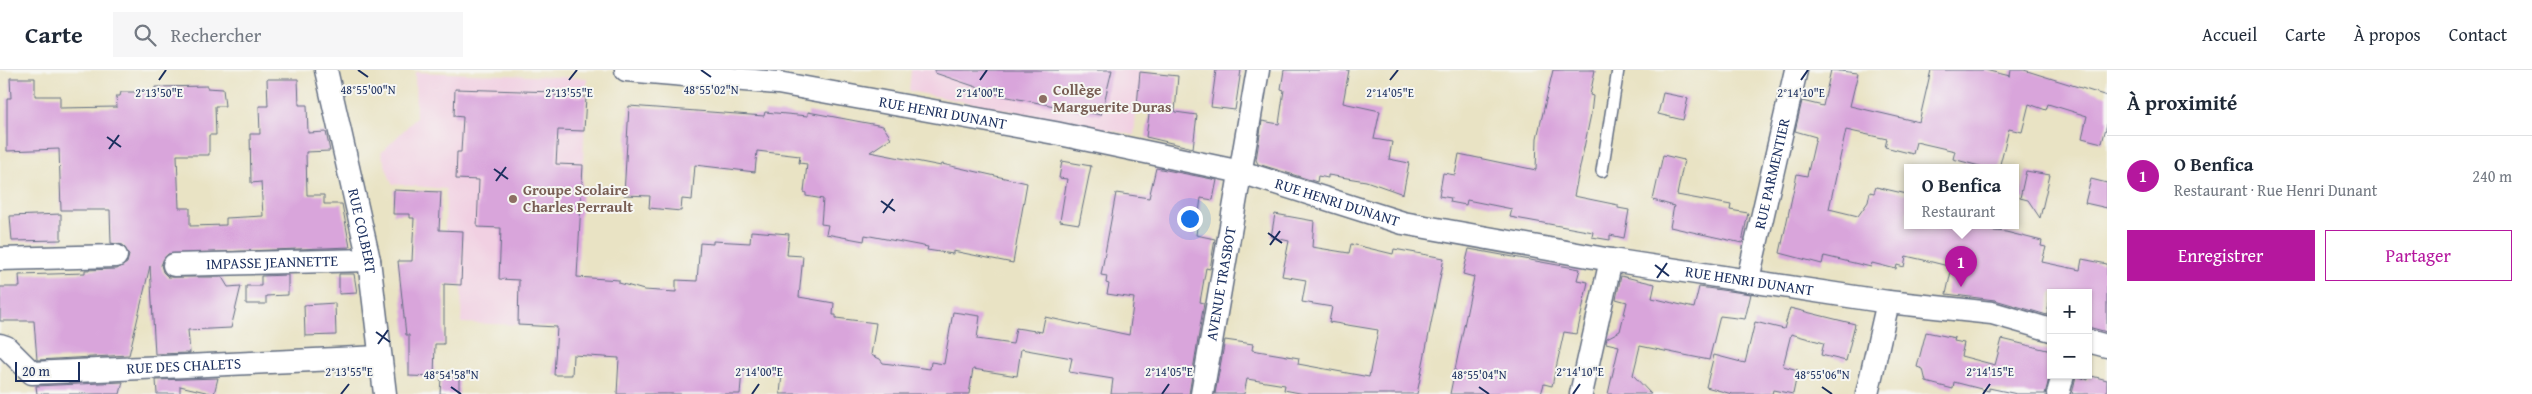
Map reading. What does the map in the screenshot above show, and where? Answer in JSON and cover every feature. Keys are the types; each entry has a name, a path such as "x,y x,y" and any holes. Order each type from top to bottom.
{"street":[{"name":"RUE COLBERT","path":"326,70 368,260 385,394"},
{"name":"RUE HENRI DUNANT","path":"626,70 791,77 1241,172 1403,223 1611,260 1748,279 1888,302 1992,313 2047,329"},
{"name":"AVENUE TRASBOT","path":"1202,394 1258,70"},
{"name":"RUE PARMENTIER","path":"1748,279 1796,70"},
{"path":"0,259 116,256"},
{"name":"IMPASSE JEANNETTE","path":"174,265 368,260"},
{"path":"1580,394 1611,260"},
{"path":"1867,394 1888,302"},
{"path":"2092,342 2107,346"},
{"name":"RUE DES CHALETS","path":"0,345 6,347 32,373 380,358"},
{"path":"2058,394 2062,379"}],"lane":[{"path":"1602,170 1618,70"}],"shaded area":[{"name":"Collège Marguerite Duras","path":"911,70 1140,70 1134,135 909,91"},
{"name":"Groupe Scolaire Charles Perrault","path":"415,72 587,78 577,283 553,326 461,323 463,232 445,231 446,189 392,184 381,153 416,118"}],"building":[{"path":"935,70 1112,70 1101,115 1003,96 935,73"},
{"path":"1216,70 1241,70 1235,110 1211,107"},
{"path":"1284,70 1349,70 1343,103 1380,111 1374,139 1392,142 1389,159 1409,163 1403,194 1366,181 1328,175 1328,178 1318,176 1317,182 1258,164 1256,160 1262,121 1279,124 1284,90 1281,89"},
{"path":"1553,70 1595,70 1590,95 1593,96 1591,114 1574,196 1618,205 1618,208 1629,210 1624,238 1610,235 1610,240 1592,237 1593,232 1510,217 1512,209 1467,200 1466,205 1450,202 1451,198 1439,196 1443,173 1455,175 1459,154 1536,170 1537,138"},
{"path":"1831,70 1858,73 1850,106 1919,122 1931,70 1985,70 2010,76 2011,70 2024,70 2107,96 2107,124 2102,143 2082,138 2087,116 2048,104 2046,110 2029,104 2022,132 2009,129 2000,164 1972,164 1953,159 1955,151 1916,142 1913,154 1885,147 1887,139 1846,130 1829,209 1858,216 1868,202 1870,192 1874,193 1876,187 1904,193 1904,229 1973,229 2006,232 2042,241 2041,246 2046,247 2042,262 2080,270 2082,259 2107,264 2107,332 2092,328 2092,289 2047,289 2047,315 1995,300 1946,294 1952,267 1928,261 1906,256 1904,267 1897,265 1896,269 1872,263 1871,267 1824,256 1822,264 1780,253 1797,174 1807,176 1816,137 1795,131 1802,101 1823,106"},
{"path":"1140,72 1178,76 1175,112 1197,115 1193,148 1146,137 1150,107 1137,106"},
{"path":"10,78 35,78 35,96 60,96 60,108 117,107 116,96 120,96 121,92 155,92 155,87 207,86 207,88 223,89 225,106 215,106 216,135 209,135 209,155 177,155 179,208 190,208 190,226 226,225 226,218 263,216 261,182 251,183 250,134 260,134 259,106 268,106 267,79 298,79 299,105 307,105 308,133 326,132 330,151 306,152 307,195 324,195 324,204 342,204 350,247 168,254 161,265 163,272 168,277 222,277 228,287 241,286 231,328 188,330 190,353 155,354 150,266 129,355 37,360 34,321 0,321 0,287 20,287 19,275 85,273 85,270 117,269 127,263 129,255 123,245 111,243 110,210 61,210 59,149 7,151 7,98 11,98"},
{"path":"455,89 555,92 555,96 586,97 584,131 558,130 556,164 583,165 577,277 619,280 619,283 644,290 676,292 676,280 697,281 700,243 713,244 713,241 750,243 751,231 789,234 787,255 803,256 799,297 834,303 833,315 836,315 836,318 876,323 871,355 880,359 883,363 930,369 931,362 944,364 953,312 980,316 977,339 1013,344 1016,328 1042,332 1045,317 1129,335 1134,298 1107,294 1109,284 1106,283 1107,276 1101,275 1116,193 1149,198 1156,168 1217,180 1213,200 1201,198 1196,235 1215,239 1210,269 1206,268 1200,302 1204,303 1189,394 1111,394 1113,379 1069,372 1072,358 1021,349 1017,376 973,369 969,394 780,394 782,374 742,371 740,394 617,394 619,358 573,355 572,375 554,375 557,327 518,325 519,280 499,279 501,228 477,227 479,180 456,179 457,152 461,152 463,117 454,116"},
{"path":"1663,93 1688,98 1683,120 1658,114"},
{"path":"629,106 764,116 765,112 808,116 808,112 883,126 891,138 870,152 941,166 942,164 1027,183 1013,263 953,251 953,254 927,250 928,247 865,235 864,241 826,234 828,225 821,224 823,199 806,196 804,192 807,164 799,163 800,156 757,151 755,172 695,165 692,200 682,199 681,211 649,208 650,196 624,195"},
{"path":"1663,155 1684,160 1677,195 1731,205 1730,210 1748,213 1742,243 1670,227 1674,206 1653,200"},
{"path":"1062,161 1091,166 1079,224 1060,221 1067,179 1059,178"},
{"path":"2026,171 2050,175 2040,218 2028,200 2020,198"},
{"path":"2091,179 2107,183 2107,208 2085,203"},
{"path":"394,190 441,192 439,230 463,231 461,285 444,284 444,344 435,344 434,377 409,376 409,335 406,335 398,261 412,261 414,218 410,218 410,214 393,214"},
{"path":"61,214 61,240 12,241 10,216"},
{"path":"1275,214 1314,221 1312,247 1349,253 1351,244 1393,254 1394,249 1444,258 1417,394 1305,394 1284,390 1285,385 1247,379 1244,394 1215,394 1225,340 1253,344 1252,350 1299,358 1298,364 1369,377 1378,330 1329,322 1332,307 1302,302 1306,280 1282,276 1289,241 1271,237"},
{"path":"1469,249 1580,269 1577,280 1588,282 1577,334 1564,332 1552,386 1544,384 1541,394 1450,394 1474,277 1463,274"},
{"path":"339,274 354,274 357,293 339,294"},
{"path":"288,275 288,295 266,296 266,304 246,304 246,286 261,286 261,276"},
{"path":"1621,276 1655,284 1652,298 1694,308 1699,287 1751,294 1745,319 1720,316 1709,360 1640,346 1633,375 1651,394 1608,394 1619,346 1606,343 1607,338 1620,331 1627,302 1616,299"},
{"path":"335,303 336,335 305,336 304,305"},
{"path":"1790,308 1855,324 1846,361 1821,355 1824,343 1791,334 1783,366 1798,370 1793,394 1773,390 1772,394 1732,394 1706,387 1714,355 1745,363 1755,322 1784,329"},
{"path":"1926,332 1955,338 1954,341 1964,343 1961,356 1995,365 2002,339 2047,350 2047,379 2049,379 2045,394 2017,394 1989,388 1989,391 1954,382 1953,389 1926,382 1923,369 1917,367"},
{"path":"2092,376 2107,380 2107,394 2072,394 2075,379 2092,379"},
{"path":"441,377 459,378 459,394 440,394"},
{"path":"218,378 214,394 180,386 180,394 157,394 156,380"},
{"path":"123,382 120,394 37,394 36,386"}],"place":[{"name":"Collège Marguerite Duras","path":"1043,99"},
{"name":"Groupe Scolaire Charles Perrault","path":"513,199"},
{"name":"O Benfica","path":"1961,287"}]}
